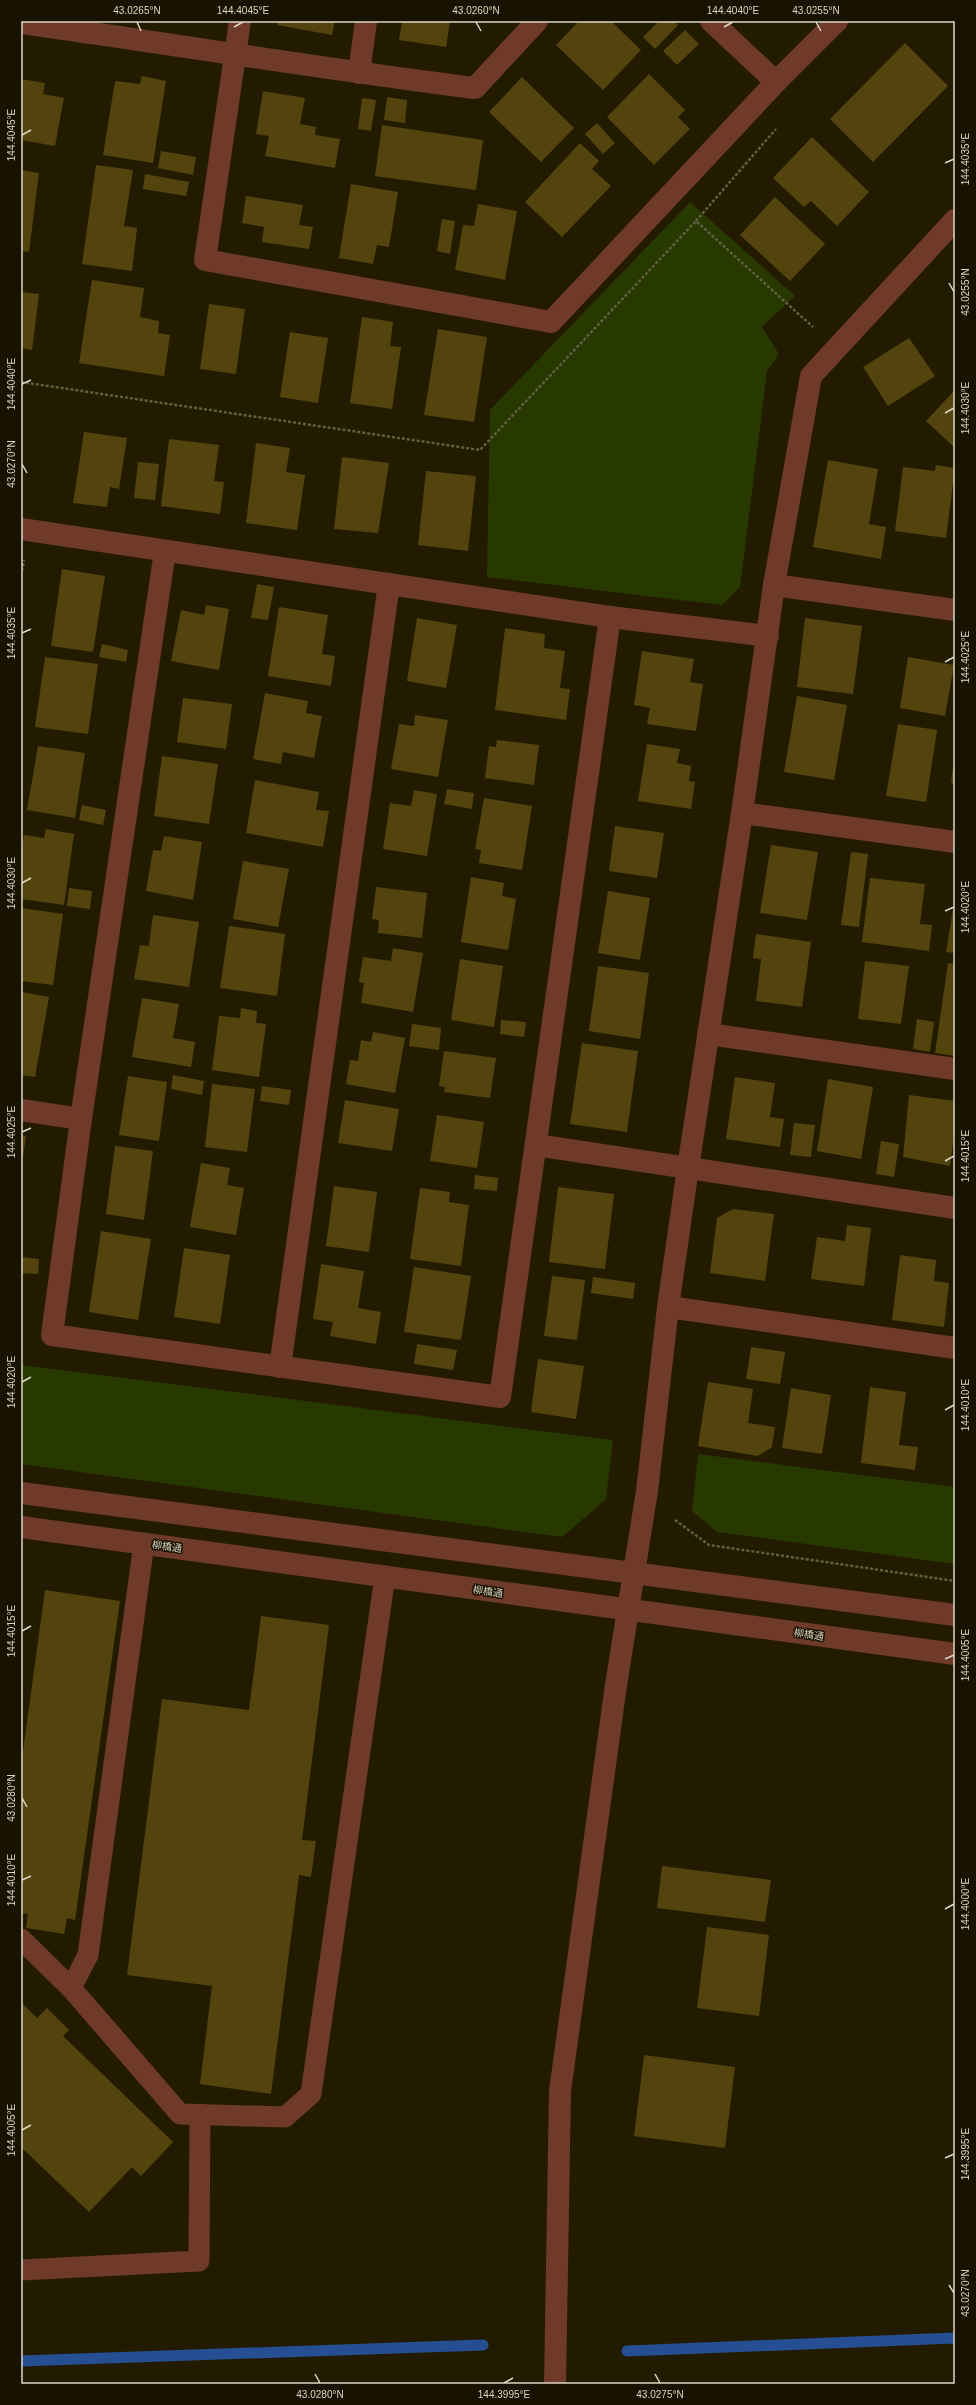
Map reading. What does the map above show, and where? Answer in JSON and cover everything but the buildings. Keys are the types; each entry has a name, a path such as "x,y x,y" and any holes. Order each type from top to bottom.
{"street":[{"path":"240,21 205,260 551,322 776,82 837,21"},
{"path":"358,74 366,21"},
{"path":"21,22 236,53 358,74 476,88 538,21"},
{"path":"711,21 776,82"},
{"path":"555,2384 560,2091 628,1611 647,1491 668,1307 688,1168 742,813 768,636 774,584 811,376 952,230"},
{"path":"21,529 610,617 768,636"},
{"path":"165,551 81,1119 52,1335 500,1397 610,617"},
{"path":"280,1367 389,584"},
{"path":"774,584 955,610"},
{"path":"742,813 955,842"},
{"path":"708,1034 955,1069"},
{"path":"21,1110 81,1119"},
{"path":"536,1145 955,1208"},
{"path":"668,1307 955,1348"},
{"path":"21,1493 955,1615"},
{"name":"柳橋通","path":"21,1527 385,1576 628,1611 955,1654"}],"lane":[{"path":"71,1988 88,1955 144,1543"},
{"path":"21,1939 71,1988 180,2114 285,2117 311,2094 385,1576"},
{"path":"21,2270 199,2261 200,2114"}],"path":[{"path":"21,382 480,450 696,221 815,328"},
{"path":"675,1520 709,1545 955,1581"}],"green space":[{"path":"690,202 795,296 762,327 779,354 767,371 740,587 722,605 487,577 490,410"},
{"path":"21,1365 613,1440 606,1499 562,1537 21,1464"},
{"path":"698,1454 955,1487 955,1564 717,1532 692,1511"}],"waterway":[{"path":"627,2351 955,2338"},
{"path":"21,2361 483,2345"}]}
